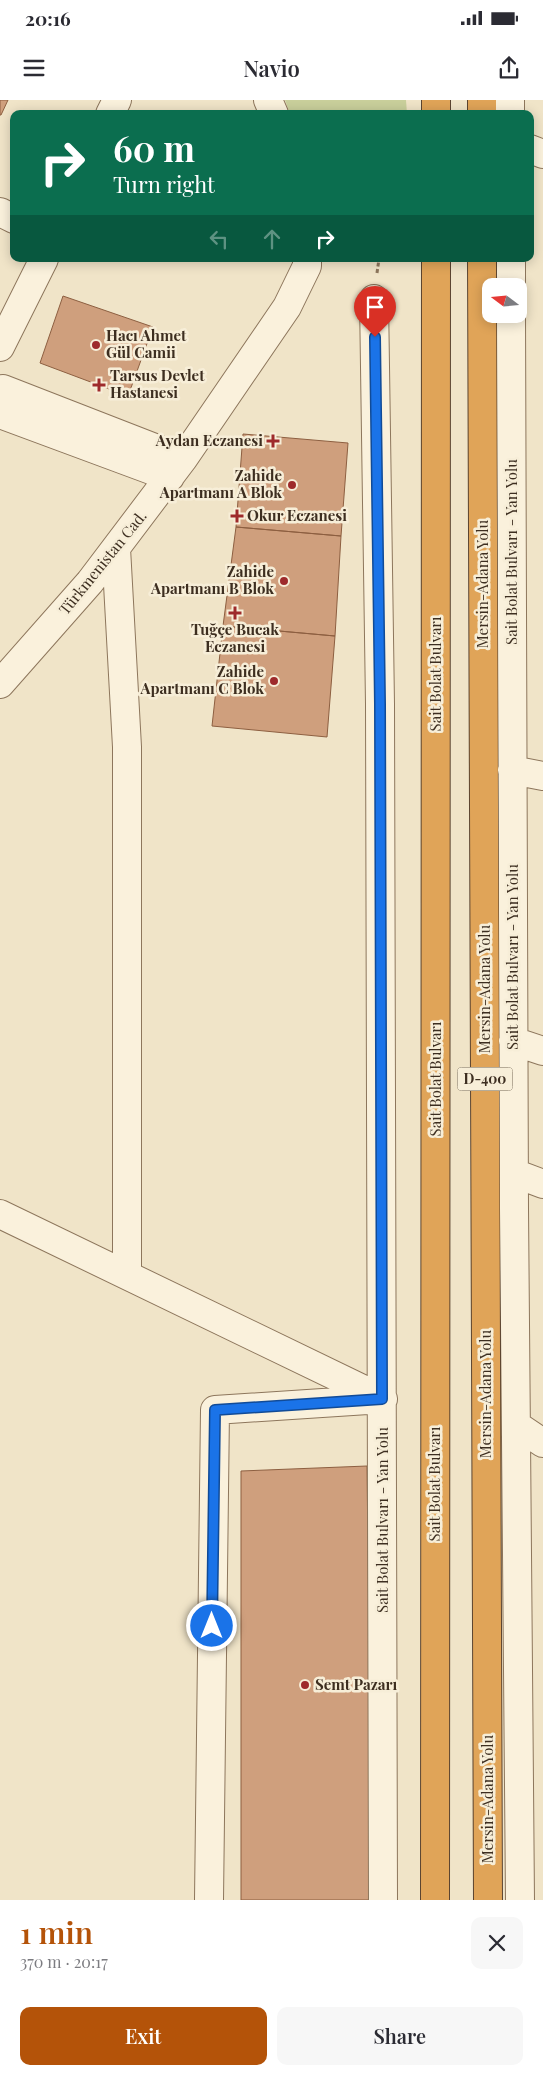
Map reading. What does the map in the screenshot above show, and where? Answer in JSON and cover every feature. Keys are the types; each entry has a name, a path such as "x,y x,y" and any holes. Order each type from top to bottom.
{"highway":[{"name":"Sait Bolat Bulvarı","path":"435,1900 436,262"},
{"name":"Mersin-Adana Yolu","path":"482,262 488,1900"}],"street":[{"path":"0,347 42,262"},
{"name":"Türkmenistan Cad.","path":"0,684 90,582 177,468 287,307 307,266 307,262"},
{"path":"511,262 511,278"},
{"name":"Sait Bolat Bulvarı - Yan Yolu","path":"374,299 380,704 384,1900"},
{"name":"Sait Bolat Bulvarı - Yan Yolu","path":"511,323 513,1041 520,1900"},
{"path":"1,397 177,468"},
{"path":"116,548 127,747 127,1275"},
{"path":"512,770 543,776"},
{"path":"513,1041 543,1051"},
{"path":"514,1173 543,1184"},
{"path":"0,1214 382,1399"},
{"path":"209,1900 215,1410 382,1399"},
{"path":"516,1425 543,1443"}],"green space":[{"path":"285,100 406,100 407,110 289,110"}],"building":[{"path":"0,100 8,100 1,115 0,115"},
{"name":"Hacı Ahmet Gül Camii","path":"63,296 153,327 128,396 40,363"},
{"name":"Zahide Apartmanı A Blok","path":"243,434 348,443 341,536 236,527"},
{"name":"Zahide Apartmanı B Blok","path":"236,527 341,536 335,636 223,626"},
{"name":"Zahide Apartmanı C Blok","path":"223,626 335,636 327,737 212,726"},
{"name":"Semt Pazarı","path":"367,1466 372,1900 241,1900 241,1471"}],"place":[{"name":"Hacı Ahmet Gül Camii","path":"96,345"},
{"name":"Tarsus Devlet Hastanesi","path":"99,385"},
{"name":"Aydan Eczanesi","path":"273,441"},
{"name":"Zahide Apartmanı A Blok","path":"292,485"},
{"name":"Okur Eczanesi","path":"237,516"},
{"name":"Zahide Apartmanı B Blok","path":"284,581"},
{"name":"Tuğçe Bucak Eczanesi","path":"235,613"},
{"name":"Zahide Apartmanı C Blok","path":"274,681"},
{"name":"Semt Pazarı","path":"305,1685"}],"route":[{"path":"212,1626 215,1410 382,1399 380,704 375,337"}]}
